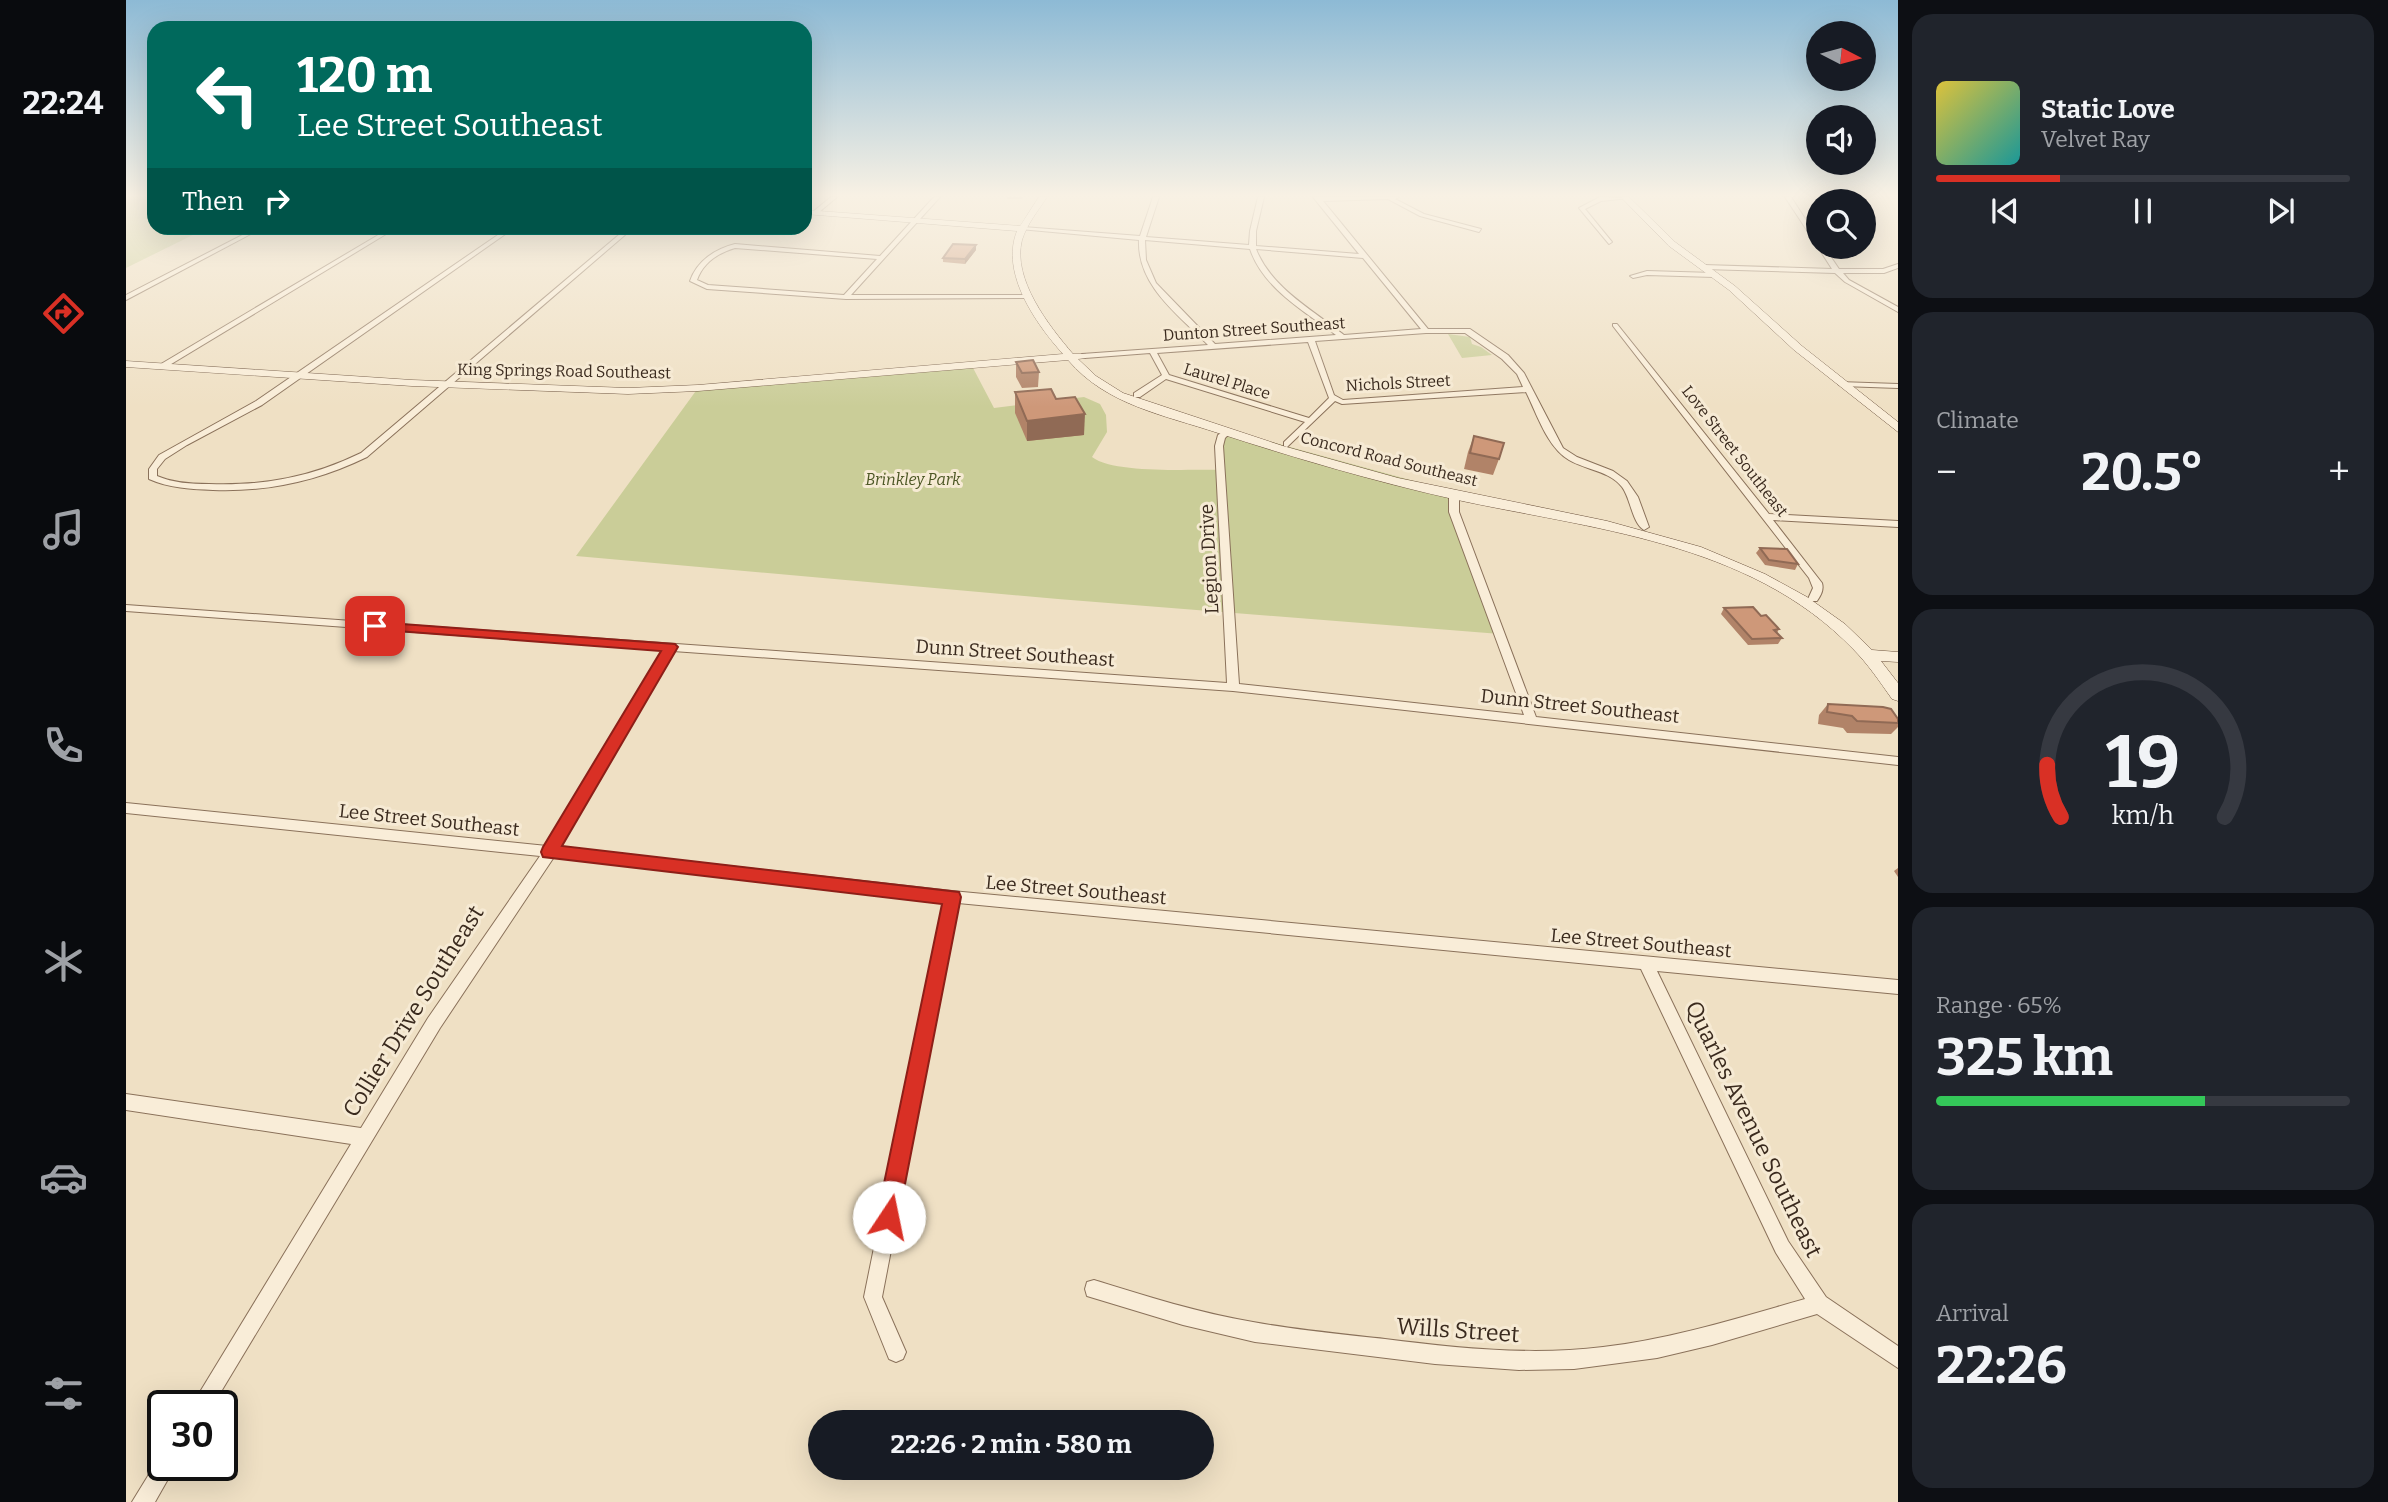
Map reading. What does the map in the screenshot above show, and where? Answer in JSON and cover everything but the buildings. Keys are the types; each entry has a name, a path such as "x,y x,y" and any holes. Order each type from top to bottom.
{"main road":[{"name":"Concord Road Southeast","path":"1017,267 1027,297 1079,357 1093,380 1116,394 1325,462 1454,495 1642,533 1698,551 1763,579 1801,600 1883,656"},
{"path":"1024,267 1036,297 1060,327"},
{"path":"1704,267 1898,428"},
{"name":"Concord Road Southeast","path":"1074,343 1079,357 1107,379 1137,395 1287,444 1432,484 1644,527 1744,563 1812,599 1848,623 1883,656"},
{"name":"King Springs Road Southeast","path":"126,364 578,390 675,389 1079,357"},
{"path":"1883,656 1898,675"},
{"path":"1883,656 1898,695"}],"street":[{"path":"126,298 185,267"},
{"path":"160,367 327,267"},
{"path":"455,267 259,403 162,457 153,469 152,477 162,482 264,488 319,476 364,455 583,267"},
{"path":"704,267 693,278 693,281 701,286 846,298 1027,297"},
{"path":"846,298 875,267"},
{"path":"1146,267 1153,284 1213,346"},
{"path":"1262,267 1287,294 1341,336"},
{"path":"1372,267 1426,331 1463,330 1474,334 1505,356 1520,373 1560,449 1625,483 1644,527"},
{"path":"1708,267 1864,272 1896,269"},
{"path":"1834,267 1847,281 1898,310"},
{"path":"1633,276 1647,273 1714,275"},
{"name":"Love Street Southeast","path":"1615,325 1819,586 1812,599"},
{"name":"Dunton Street Southeast","path":"1079,357 1426,331"},
{"name":"Nichols Street","path":"1311,339 1334,398 1349,402 1529,389"},
{"name":"Laurel Place","path":"1152,350 1167,373 1165,376 1309,421"},
{"path":"1137,395 1165,376"},
{"path":"1842,384 1898,386"},
{"path":"1287,444 1334,398"},
{"name":"Legion Drive","path":"1227,432 1221,438 1219,446 1233,687"},
{"path":"1454,495 1454,512 1532,721"},
{"path":"1766,517 1898,524"},
{"name":"Dunn Street Southeast","path":"126,608 1233,687 1898,761"},
{"name":"Collier Drive Southeast","path":"211,1390 473,963 550,852 670,647"},
{"name":"Lee Street Southeast","path":"126,808 952,897 1898,987"},
{"path":"896,1352 873,1297 952,897"},
{"name":"Quarles Avenue Southeast","path":"1645,962 1782,1247 1819,1304 1898,1358"},
{"path":"126,1102 364,1137"},
{"name":"Wills Street","path":"1094,1289 1158,1309 1239,1329 1438,1355 1561,1361 1603,1357 1673,1344 1734,1330 1819,1304"},
{"path":"144,1502 156,1481"}],"green space":[{"path":"1448,334 1470,337 1472,344 1492,355 1462,358"},
{"name":"Brinkley Park","path":"972,366 994,408 1084,397 1100,404 1106,415 1107,432 1092,457 1117,466 1220,470 1219,446 1228,430 1454,492 1453,504 1500,634 1058,599 576,556 698,388"}],"route":[{"path":"375,626 670,647 550,852 952,897 889,1217"}]}
